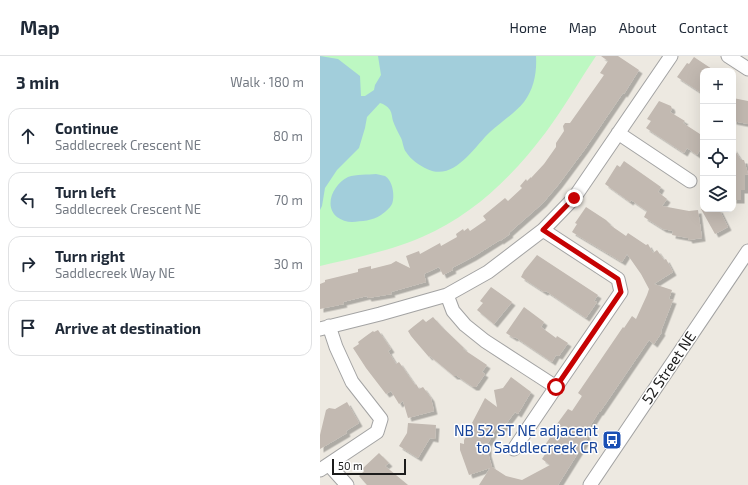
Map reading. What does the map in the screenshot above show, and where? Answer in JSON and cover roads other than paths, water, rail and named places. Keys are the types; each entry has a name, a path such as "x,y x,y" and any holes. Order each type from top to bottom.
{"street":[{"path":"347,485 324,467 377,432 381,419 352,382 336,347 324,328 447,295 488,272 543,230 574,198 670,56"},
{"path":"728,56 748,69"},
{"path":"618,133 690,181"},
{"path":"514,449 621,292 618,279 543,230"},
{"name":"52 Street NE","path":"590,485 748,251"},
{"path":"447,295 453,311 465,324 485,341 556,387"}],"water":[{"path":"320,56 338,59 360,76 361,96 365,96 374,90 375,85 381,75 378,56 536,56 536,68 530,92 524,102 490,132 463,161 446,171 437,172 427,169 410,157 404,149 390,110 385,105 380,103 367,117 359,148 337,170 325,188 320,210"},
{"path":"376,174 388,178 392,185 393,201 388,209 378,217 367,220 350,222 337,217 331,207 331,201 332,195 338,185 343,180 351,176"}],"place":[{"name":"NB 52 ST NE adjacent to Saddlecreek CR","path":"612,440"}]}
